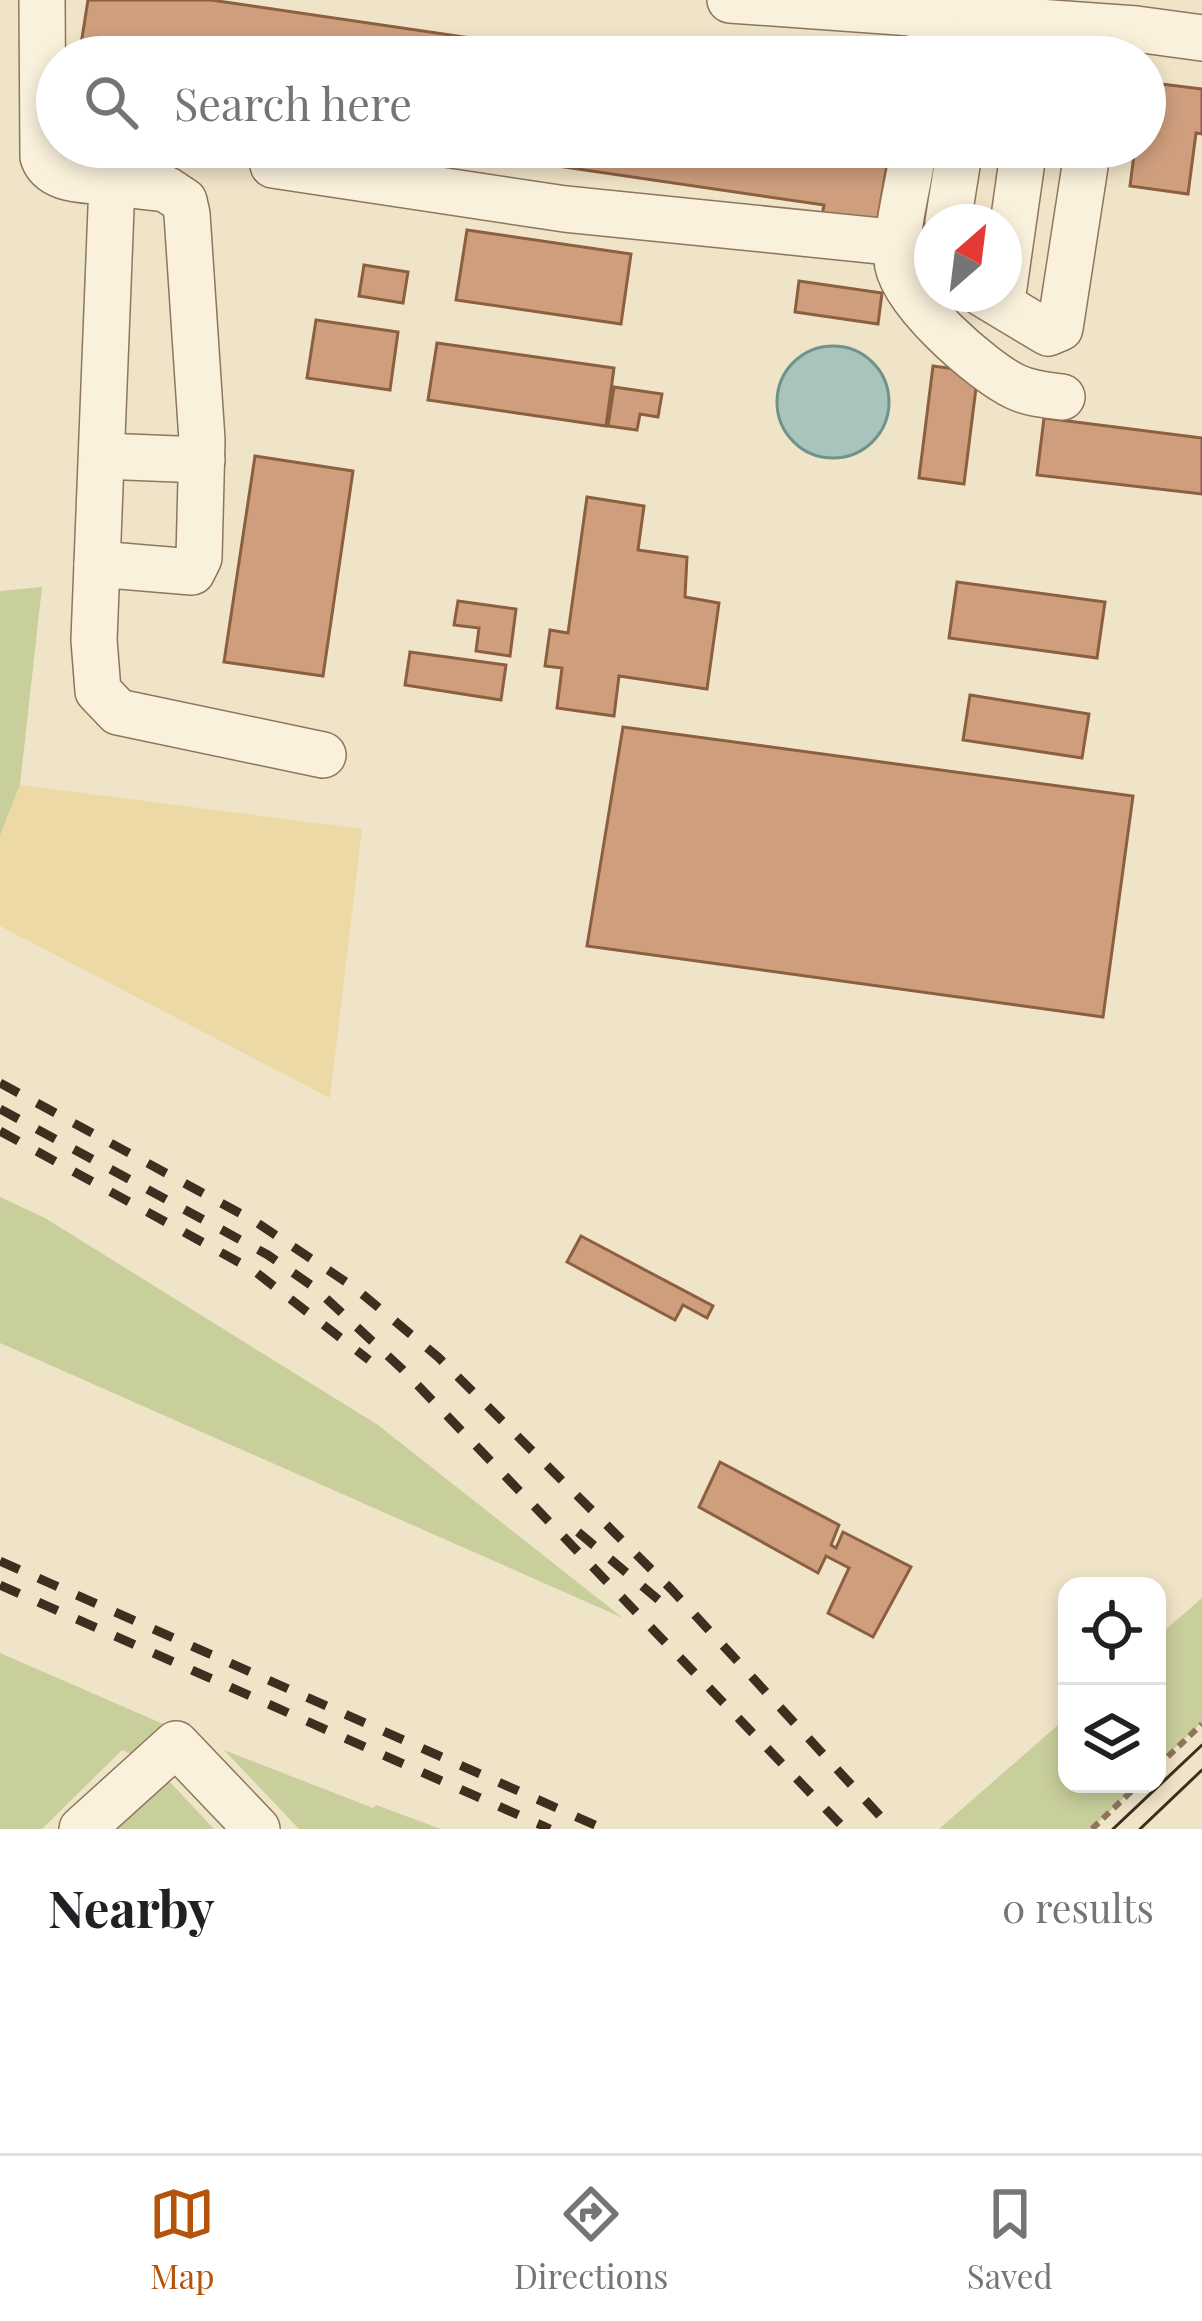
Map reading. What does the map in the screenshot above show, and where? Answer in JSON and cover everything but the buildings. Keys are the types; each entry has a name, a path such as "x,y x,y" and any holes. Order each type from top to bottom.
{"street":[{"path":"42,0 42,36"},
{"path":"730,0 930,36 1137,15 1202,38"},
{"path":"47,168 57,175 166,189 184,201 202,460 199,558 192,572 97,564"},
{"path":"293,168 566,209 900,244"},
{"path":"911,168 897,262 905,288 923,312 1012,386 1031,394 1062,397"},
{"path":"951,204 957,168"},
{"path":"1014,204 1020,168"},
{"path":"1020,312 1048,333 1060,328 1085,168"},
{"path":"112,182 94,640 98,691 118,712 322,755"},
{"path":"102,456 202,460"},
{"path":"82,1829 176,1744 257,1829"}],"path":[{"path":"1166,1758 1202,1724"},
{"path":"1091,1829 1129,1793"}],"green space":[{"path":"42,587 20,785 0,836 0,591"},
{"path":"0,1197 45,1218 378,1425 623,1618 0,1343"},
{"path":"1202,1598 1202,1722 1166,1756 1166,1685 1166,1629"},
{"path":"0,1653 207,1743 202,1747 150,1737 131,1754 122,1750 42,1829 0,1829"},
{"path":"1058,1725 1058,1793 1129,1793 1091,1829 939,1829"},
{"path":"224,1750 373,1808 376,1805 441,1829 299,1829"},
{"path":"168,1780 214,1829 115,1829"}],"sand":[{"path":"20,785 362,829 330,1098 0,926 0,836"}],"water":[{"path":"833,346 854,351 872,363 884,381 889,402 884,423 872,441 854,453 833,458 812,453 794,441 782,423 777,402 782,381 794,363 812,351"}],"tram line":[{"path":"1113,1829 1202,1745"},
{"path":"1140,1829 1202,1770"}],"railway":[{"path":"0,1083 256,1222 355,1288 438,1357 671,1589 892,1829"},
{"path":"0,1109 268,1255 315,1288 402,1369 845,1829"},
{"path":"0,1131 253,1270 369,1360"},
{"path":"578,1532 660,1601"},
{"path":"0,1561 604,1829"},
{"path":"0,1585 550,1829"}]}
